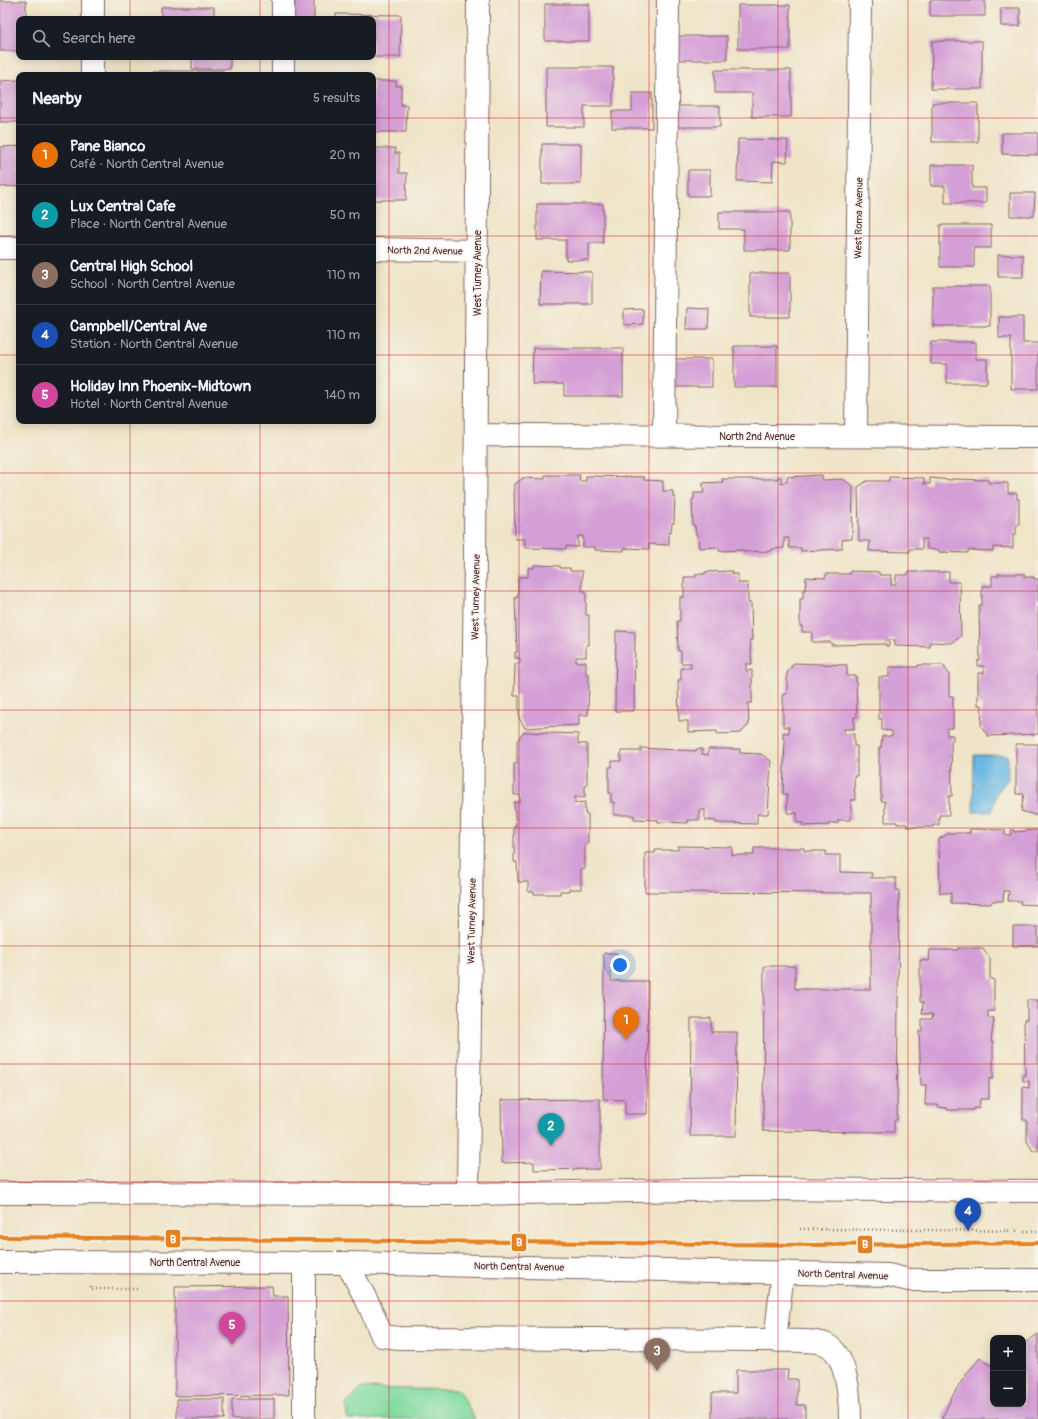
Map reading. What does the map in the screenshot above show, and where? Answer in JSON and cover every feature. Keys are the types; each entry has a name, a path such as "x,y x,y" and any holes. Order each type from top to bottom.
{"street":[{"path":"93,0 93,16"},
{"path":"283,16 284,0"},
{"name":"West Turney Avenue","path":"468,1194 478,251 478,0"},
{"path":"664,435 668,0"},
{"name":"West Roma Avenue","path":"856,436 860,0"},
{"path":"92,60 92,72"},
{"path":"283,60 283,72"},
{"path":"0,248 16,248"},
{"name":"North 2nd Avenue","path":"376,249 478,251"},
{"name":"North 2nd Avenue","path":"476,435 1038,437"},
{"path":"0,1193 468,1194 672,1189 1038,1191"},
{"name":"North Central Avenue","path":"0,1262 304,1262 888,1275 909,1280 1038,1280"},
{"path":"304,1262 304,1419"},
{"path":"347,1263 370,1306 382,1336 407,1338 775,1340 824,1344 834,1349 842,1364 847,1386 850,1419"},
{"path":"775,1340 783,1272"}],"path":[{"path":"800,1229 1038,1231"}],"green space":[{"path":"362,1388 459,1390 475,1419 347,1419 346,1404"}],"water":[{"path":"974,755 1008,755 1008,779 996,794 992,812 973,812"}],"building":[{"path":"295,0 314,0 314,16 294,16"},
{"path":"930,0 985,0 985,16 930,16"},
{"path":"0,1 26,1 26,16 16,16 16,51 0,51"},
{"path":"545,4 589,4 589,41 545,41"},
{"path":"738,5 790,5 790,49 738,49"},
{"path":"161,7 214,7 214,16 161,16"},
{"path":"1001,8 1020,8 1020,26 1001,26"},
{"path":"336,14 401,15 400,57 376,57 376,16 336,16"},
{"path":"672,36 727,36 727,60 672,60"},
{"path":"932,41 982,41 982,89 931,89"},
{"path":"192,60 230,60 230,69 192,69"},
{"path":"546,67 613,67 613,106 584,106 584,127 546,127"},
{"path":"715,70 791,70 791,117 752,117 752,93 715,93"},
{"path":"152,71 223,71 223,72"},
{"path":"16,80 16,122 0,122 0,81"},
{"path":"376,81 396,81 396,86 401,86 401,105 407,105 406,132 376,132"},
{"path":"632,93 652,93 652,128 612,128 612,111 632,111"},
{"path":"932,103 978,103 978,142 932,142"},
{"path":"673,106 720,106 720,127 673,127"},
{"path":"1002,133 1038,133 1038,155 1002,154"},
{"path":"738,139 788,140 787,162 773,161 772,182 737,181"},
{"path":"542,144 581,144 581,184 542,184"},
{"path":"16,146 16,186 0,187 0,147"},
{"path":"376,148 395,148 395,153 399,153 399,173 407,173 406,200 376,200"},
{"path":"931,165 972,165 972,188 986,188 986,203 945,203 945,186 931,186"},
{"path":"688,170 710,170 710,196 688,196"},
{"path":"1010,193 1035,193 1034,216 1010,216"},
{"path":"537,204 603,204 603,243 589,243 589,260 566,260 566,240 537,240"},
{"path":"719,212 790,212 790,250 744,250 744,229 719,229"},
{"path":"940,225 991,225 991,248 974,248 974,267 940,267"},
{"path":"998,255 1023,255 1023,277 998,277"},
{"path":"541,271 592,272 592,304 540,304"},
{"path":"750,273 790,273 790,317 750,317"},
{"path":"933,286 990,286 990,326 933,326"},
{"path":"687,308 709,309 708,329 686,329"},
{"path":"643,309 643,324 624,325 624,310"},
{"path":"999,317 1023,317 1023,343 1038,343 1038,389 1011,389 1011,338 999,338"},
{"path":"931,342 976,342 976,359 987,359 987,383 947,383 947,364 931,364"},
{"path":"734,346 777,346 777,387 734,387"},
{"path":"533,348 623,348 623,396 564,396 564,384 532,384"},
{"path":"671,359 712,359 712,387 671,387"},
{"path":"545,475 580,475 579,481 586,481 586,476 644,477 644,480 663,481 663,491 673,491 673,497 675,497 674,523 672,523 671,533 669,532 669,545 649,544 649,549 624,548 624,551 595,550 595,547 583,547 583,536 578,536 578,547 566,546 566,549 525,548 525,539 515,539 514,485 523,478 545,479"},
{"path":"822,475 822,480 843,479 853,486 852,539 842,540 842,549 801,551 801,548 789,548 789,538 784,538 784,548 772,549 772,551 743,552 743,550 719,551 719,547 699,548 698,535 696,535 695,526 693,526 692,499 694,499 694,493 704,493 703,483 723,482 722,479 778,479 778,477 781,477 781,483 787,482 787,477"},
{"path":"889,477 924,478 924,484 930,484 930,478 952,480 988,480 988,483 1008,483 1008,493 1017,493 1017,499 1019,499 1019,526 1016,526 1016,535 1013,535 1013,548 993,547 993,551 968,550 968,553 939,552 939,550 927,549 927,539 922,539 922,549 910,549 910,552 869,551 870,541 859,541 858,487 867,481 889,481"},
{"path":"534,565 560,566 560,568 570,568 570,571 582,571 582,591 586,591 586,615 589,615 589,645 586,645 586,657 576,657 576,662 586,662 586,674 589,674 588,715 579,715 579,725 525,728 519,718 519,696 514,696 515,664 520,664 520,658 515,658 515,652 517,652 515,597 518,597 518,577 528,577 528,568 534,568"},
{"path":"732,571 732,574 738,574 738,583 748,583 748,603 751,603 752,640 750,640 752,664 746,664 746,671 752,670 752,703 748,703 749,724 741,733 717,734 717,731 688,732 688,721 679,721 678,680 681,680 681,668 691,668 691,663 681,663 681,651 678,651 677,621 680,621 680,597 684,597 684,577 696,577 696,574 705,574 705,572"},
{"path":"850,571 879,572 879,575 891,575 891,585 896,585 896,575 908,575 908,572 949,572 949,582 960,582 961,636 952,643 930,642 930,647 895,646 895,640 889,640 889,646 886,646 886,644 831,645 831,642 812,642 812,632 802,632 802,626 800,626 800,599 803,599 803,590 805,590 806,577 825,578 826,574 850,574"},
{"path":"998,574 1024,574 1024,577 1034,577 1034,579 1038,579 1038,734 988,736 981,726 982,705 978,705 978,673 984,673 984,666 978,666 978,660 980,661 979,605 982,605 982,586 992,586 992,576 998,576"},
{"path":"616,631 635,632 634,711 615,711"},
{"path":"794,663 847,665 847,676 856,676 857,717 854,717 854,729 844,729 844,734 854,734 854,746 857,746 857,776 854,776 855,800 851,800 851,820 838,820 838,823 829,823 829,825 803,826 803,823 797,823 797,813 787,813 787,794 783,794 785,739 783,739 783,733 789,733 789,727 783,727 783,694 787,694 787,673"},
{"path":"918,665 943,665 949,674 949,696 953,696 953,728 947,728 947,735 953,735 953,741 951,741 952,796 949,796 949,815 939,815 939,825 933,825 933,827 907,827 907,824 885,822 885,801 881,801 879,747 881,748 882,736 892,736 892,731 882,730 882,719 879,719 879,677 889,677 889,667 918,667"},
{"path":"524,732 578,734 578,744 587,744 587,786 585,786 585,797 575,797 575,803 585,802 585,814 588,814 588,844 585,844 585,869 581,869 581,889 560,891 560,894 534,894 534,892 528,892 528,882 518,882 517,862 514,862 514,826 516,826 514,802 520,802 520,795 514,795 514,763 517,763 517,741"},
{"path":"1016,744 1038,744 1038,816 1021,811 1024,794 1016,794"},
{"path":"641,748 696,751 696,749 702,749 702,754 708,755 708,749 740,749 740,753 761,754 771,761 768,814 757,814 757,824 716,823 716,821 705,820 705,810 699,810 699,820 688,820 688,823 658,822 658,820 634,819 634,815 614,815 614,802 611,802 611,793 609,793 609,767 612,767 612,761 621,761 621,751 641,751"},
{"path":"970,829 1005,830 1005,835 1011,835 1011,830 1014,830 1014,832 1038,830 1038,905 1020,904 1021,901 1008,901 1009,891 1004,891 1003,901 992,901 991,904 951,903 951,893 940,893 939,839 949,833 970,833"},
{"path":"678,846 732,847 732,855 754,855 754,848 804,848 804,851 826,851 826,855 840,855 840,872 872,873 871,878 896,878 896,890 899,890 897,1120 894,1120 894,1132 763,1131 764,966 795,966 795,989 871,989 871,893 645,892 645,853 655,853 655,850 678,850"},
{"path":"1013,927 1038,927 1038,946 1013,946"},
{"path":"958,948 983,948 990,958 990,979 994,979 994,1011 988,1011 988,1018 994,1018 991,1042 993,1042 993,1079 989,1079 989,1099 980,1099 979,1108 974,1108 974,1110 947,1110 947,1108 938,1107 938,1105 925,1105 926,1085 921,1085 919,1031 922,1031 922,1019 932,1019 933,1014 922,1014 923,1002 920,1002 920,960 929,961 930,950 958,950"},
{"path":"604,953 617,953 617,968 611,968 611,981 648,981 647,1114 625,1114 625,1100 603,1099"},
{"path":"1027,1000 1038,1000 1038,1151 1033,1151 1027,1141 1027,1120 1023,1120 1023,1087 1029,1088 1029,1081 1023,1081 1023,1075 1025,1075 1024,1020 1027,1020"},
{"path":"691,1018 711,1018 711,1032 737,1032 736,1136 690,1136"},
{"path":"600,1099 600,1169 534,1170 534,1162 502,1163 501,1100"},
{"path":"272,1286 273,1296 288,1296 289,1395 175,1396 175,1287"},
{"path":"1038,1334 1038,1419 942,1419 951,1398 967,1373 980,1358 990,1365 990,1407 1026,1407 1026,1342"},
{"path":"736,1370 788,1370 787,1379 797,1379 797,1405 805,1405 805,1419 712,1419 712,1393 736,1393"},
{"path":"177,1399 224,1399 224,1419 177,1419"},
{"path":"232,1399 274,1399 274,1419 232,1419"}],"transit line":[{"name":"B","path":"0,1237 814,1245 1038,1243"}],"place":[{"name":"Pane Bianco","path":"626,1040"},
{"name":"Lux Central Cafe","path":"551,1146"},
{"name":"Campbell/Central Ave","path":"968,1231"},
{"name":"Holiday Inn Phoenix-Midtown","path":"232,1345"},
{"name":"Central High School","path":"657,1371"}]}
